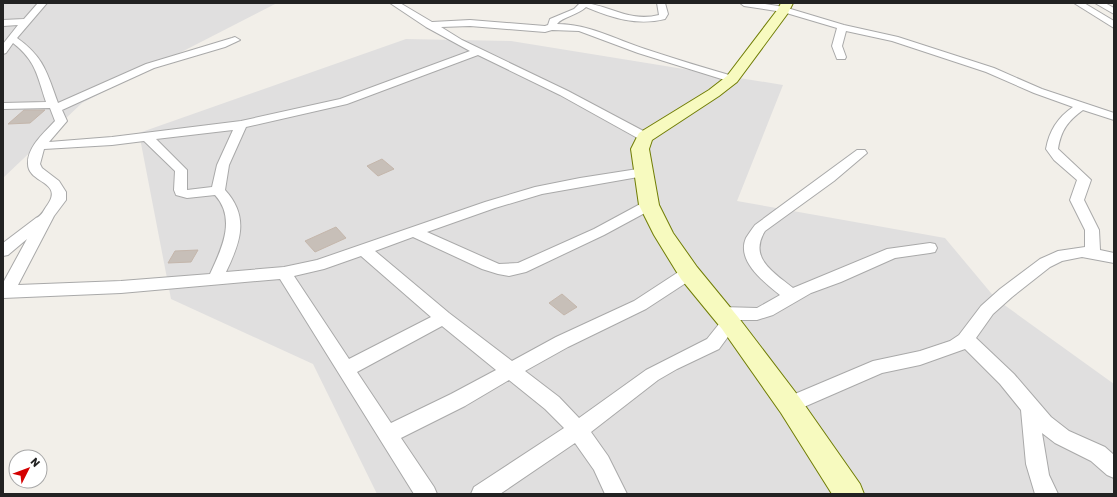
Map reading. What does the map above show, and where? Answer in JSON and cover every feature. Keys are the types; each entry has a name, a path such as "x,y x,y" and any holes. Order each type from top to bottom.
{"street":[{"path":"3,51 12,38 43,3"},
{"path":"394,3 429,25 564,93 645,137"},
{"path":"552,27 553,21 577,10 585,3 622,17 647,20 662,17 664,14 662,3"},
{"path":"744,3 785,7 842,27 895,39 990,70 1038,91 1114,117"},
{"path":"1078,3 1113,24"},
{"path":"1099,3 1114,11"},
{"path":"785,7 732,79 714,93 645,137 640,148 649,205 664,235 689,273 726,318 790,405 849,494"},
{"path":"3,23 26,22"},
{"path":"429,25 470,23 540,29 552,27 573,27 653,55 732,79"},
{"path":"841,57 837,46 842,33 842,27"},
{"path":"12,38 28,50 38,63 61,121 76,144"},
{"path":"3,106 54,106 150,66 235,40"},
{"path":"39,146 147,137 241,125 343,102 430,68 479,51"},
{"path":"1082,106 1066,117 1054,138 1052,149 1061,160 1074,168 1084,180 1084,185 1077,200 1092,230 1093,254"},
{"path":"5,292 48,215 59,200 59,192 54,184 36,170 34,164 39,146 61,121"},
{"path":"218,191 223,165 241,125"},
{"path":"147,137 181,170 181,192 187,194 218,191"},
{"path":"791,296 753,258 750,250 754,235 760,228 861,153"},
{"path":"5,292 121,287 284,272 319,265 490,205 540,190 644,172"},
{"path":"215,279 235,231 233,218 227,202 218,191"},
{"path":"414,232 487,265 498,269 509,270 521,268 557,252 649,205"},
{"path":"3,251 48,215"},
{"path":"726,318 767,311 791,296 892,253 930,248"},
{"path":"364,250 443,318 552,403 578,430 601,463 616,494"},
{"path":"790,405 879,366 920,358 956,346 966,339 987,310 1006,293 1045,263 1058,256 1082,252 1114,258"},
{"path":"284,272 426,494"},
{"path":"388,434 511,371 562,342 640,305 689,273"},
{"path":"346,369 443,318"},
{"path":"482,494 578,430 652,375 713,344 726,318"},
{"path":"966,339 1007,379 1031,409 1053,431 1098,454 1114,468"},
{"path":"1031,409 1037,474 1042,487 1047,494"}],"shaded area":[{"path":"3,3 277,3 82,103 3,178"},
{"path":"406,39 511,41 783,85 737,201 945,238 996,299 1114,384 1114,494 377,494 313,364 171,299 139,133"}],"building":[{"path":"24,110 45,110 30,123 8,124"},
{"path":"382,159 394,169 378,176 367,166"},
{"path":"336,227 346,238 315,252 305,241"},
{"path":"198,250 191,262 168,263 175,251"},
{"path":"562,294 577,307 564,315 549,303"}]}
